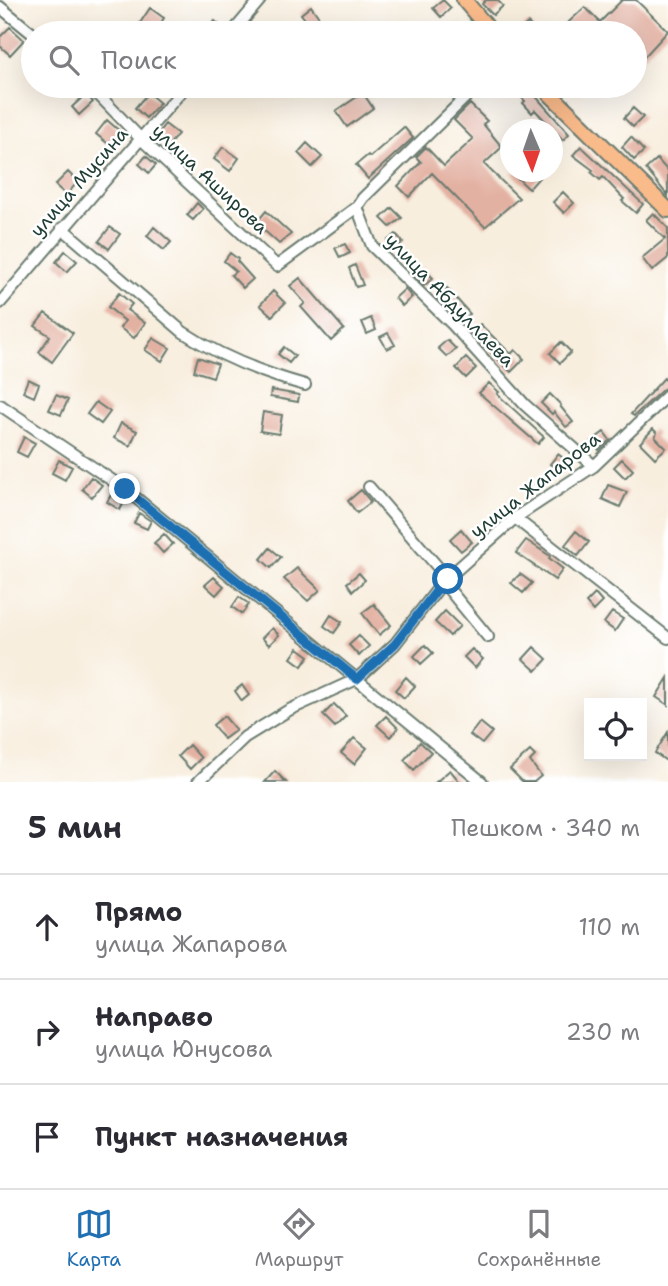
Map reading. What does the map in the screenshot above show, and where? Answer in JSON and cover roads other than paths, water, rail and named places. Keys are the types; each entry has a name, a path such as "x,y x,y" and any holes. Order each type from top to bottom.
{"main road":[{"path":"464,0 482,21"},
{"path":"554,98 668,210"}],"street":[{"path":"242,21 260,0"},
{"path":"0,7 21,24"},
{"name":"улица Аширова","path":"102,98 140,138 277,266 358,207"},
{"name":"улица Мусина","path":"0,303 175,98"},
{"path":"358,207 363,198 465,98"},
{"name":"улица Абдуллаева","path":"358,207 372,246 453,325 525,405 594,466"},
{"path":"62,229 204,346 268,375 305,385"},
{"name":"улица Жапарова","path":"203,780 245,737 289,710 357,679 395,644 446,580 515,518 594,466 668,395"},
{"path":"0,405 125,489 482,782"},
{"path":"369,486 446,580 488,637"},
{"path":"515,518 668,638"}]}
